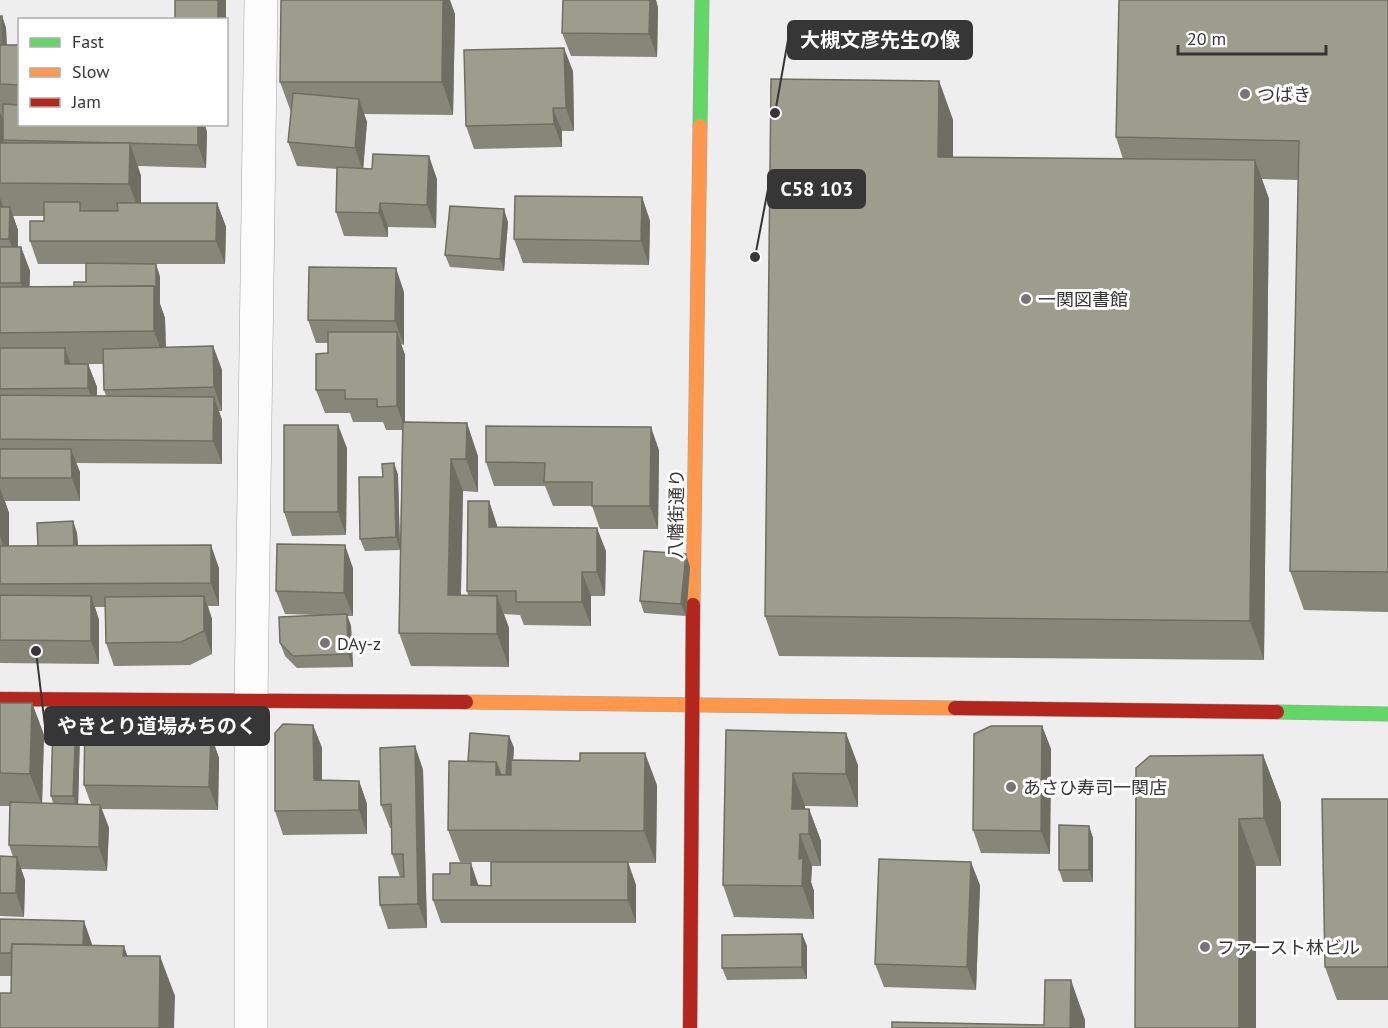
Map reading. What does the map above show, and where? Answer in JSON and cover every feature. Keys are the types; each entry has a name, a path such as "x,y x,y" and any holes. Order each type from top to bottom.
{"street":[{"path":"251,1028 251,702 261,0"},
{"name":"八幡街通り","path":"690,1028 691,704 702,0"},
{"path":"0,699 691,704 1388,714"}],"building":[{"path":"175,0 218,0 218,18 175,18"},
{"path":"281,0 443,0 442,82 280,82"},
{"path":"563,0 650,0 649,34 562,33"},
{"path":"1119,0 1388,0 1388,572 1290,571 1299,141 1116,137"},
{"path":"0,16 2,16 2,45 0,45"},
{"path":"0,45 18,45 18,85 0,84"},
{"path":"564,48 566,108 553,108 554,124 466,126 464,50"},
{"name":"一関図書館","path":"771,79 939,81 938,157 1255,160 1250,621 765,616"},
{"path":"293,93 359,99 355,148 288,142"},
{"path":"3,104 18,105 18,126 198,126 198,145 3,140"},
{"path":"0,143 130,143 129,184 0,183"},
{"path":"373,154 429,156 427,205 380,203 379,213 336,212 337,167 372,169"},
{"path":"515,196 642,197 641,241 514,239"},
{"path":"44,202 80,202 80,211 118,211 117,203 217,203 216,241 30,241 30,221 44,221"},
{"path":"450,206 504,209 500,259 445,255"},
{"path":"0,207 10,207 9,239 0,239"},
{"path":"0,247 21,247 21,283 0,283"},
{"path":"86,263 156,264 156,292 154,286 74,287 74,282 86,282"},
{"path":"309,267 396,268 395,321 308,320"},
{"path":"154,286 154,331 0,333 0,287"},
{"path":"328,332 397,332 397,406 377,407 377,399 345,399 345,390 316,390 316,354 328,353"},
{"path":"213,346 214,387 104,390 103,349"},
{"path":"0,348 65,348 65,364 88,364 88,388 0,389"},
{"path":"0,395 214,397 213,441 0,439"},
{"path":"403,422 467,423 466,459 451,459 448,595 497,596 497,634 399,633"},
{"path":"284,425 338,425 338,512 284,512"},
{"path":"486,426 651,427 650,506 592,506 592,482 544,482 545,463 486,462"},
{"path":"0,449 71,449 72,478 0,478"},
{"path":"394,463 396,537 360,539 359,477 383,477 382,464"},
{"path":"468,501 489,501 489,527 597,528 597,572 582,572 582,602 516,602 516,591 467,591"},
{"path":"73,521 74,546 38,546 37,523"},
{"path":"277,544 345,545 344,593 276,591"},
{"path":"211,545 211,583 0,584 0,546"},
{"path":"644,551 686,554 681,604 640,601"},
{"path":"0,595 91,596 91,641 0,640"},
{"path":"204,596 204,631 181,642 106,643 105,597"},
{"path":"347,614 348,654 293,656 280,643 279,617"},
{"path":"0,703 32,703 30,774 0,773"},
{"path":"85,713 201,716 200,735 211,735 209,787 84,785"},
{"path":"53,721 76,721 73,796 51,796"},
{"path":"283,724 313,725 314,780 359,781 359,810 275,811 275,733"},
{"path":"991,726 1042,726 1041,831 973,830 974,734"},
{"path":"726,730 846,733 846,774 793,773 792,809 809,809 809,834 800,834 799,859 803,858 802,886 723,885"},
{"path":"470,733 509,736 506,775 501,775 496,762 468,761"},
{"path":"415,746 418,904 380,905 379,877 404,877 403,854 392,854 391,804 381,805 380,748"},
{"path":"580,753 645,753 644,831 448,830 449,761 496,762 496,775 511,775 511,760 580,761"},
{"name":"ファースト林ビル","path":"1263,755 1264,818 1239,819 1239,1028 1135,1028 1136,768 1150,756"},
{"path":"1322,799 1388,799 1388,967 1325,967"},
{"path":"10,802 100,805 99,847 9,845"},
{"path":"1059,825 1089,826 1089,870 1059,870"},
{"path":"0,856 17,857 16,893 0,893"},
{"path":"879,859 971,862 967,967 875,964"},
{"path":"491,862 628,862 628,900 433,900 433,874 450,874 450,863 471,863 471,885 491,886"},
{"path":"0,919 84,921 83,945 12,944 11,953 0,953"},
{"path":"802,934 802,967 722,968 722,935"},
{"path":"12,944 124,946 123,956 160,956 159,1028 0,1028 0,993 11,993"},
{"path":"1045,980 1071,980 1070,1028 892,1028 892,1022 1044,1025"}],"traffic: fast":[{"path":"700,126 702,0"},
{"path":"1277,712 1388,714"}],"traffic: slow":[{"path":"693,605 700,126"},
{"path":"466,702 955,708"}],"traffic: jam":[{"path":"690,1028 693,605"},
{"path":"0,699 466,702"},
{"path":"955,708 1277,712"}],"place":[{"name":"つばき","path":"1245,94"},
{"name":"大槻文彦先生の像","path":"775,113"},
{"name":"C58 103","path":"755,257"},
{"name":"一関図書館","path":"1026,299"},
{"name":"DAy-z","path":"325,643"},
{"name":"やきとり道場みちのく","path":"36,651"},
{"name":"あさひ寿司一関店","path":"1011,787"},
{"name":"ファースト林ビル","path":"1205,947"}]}
